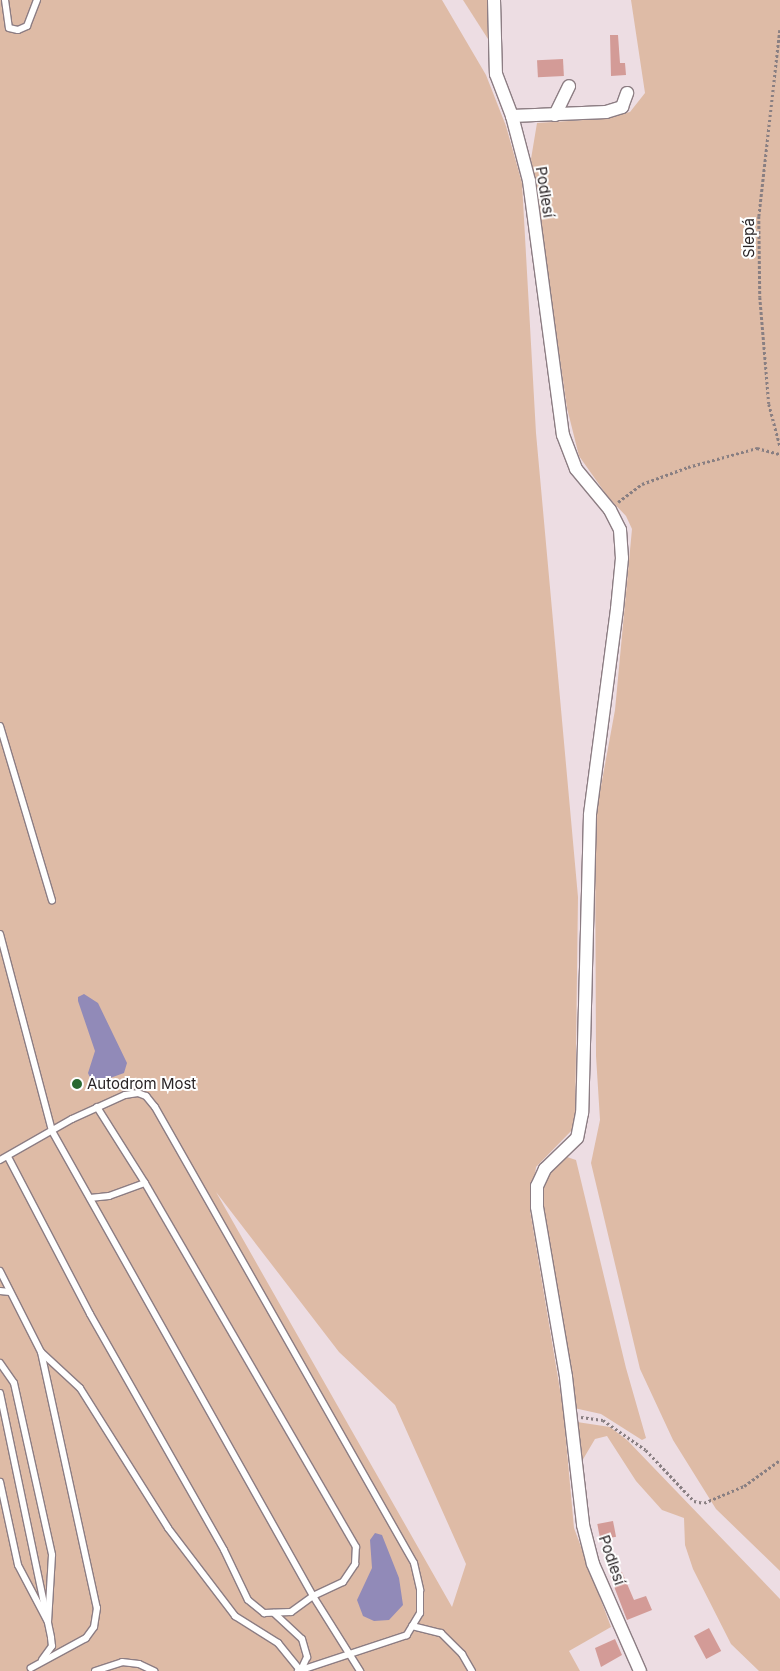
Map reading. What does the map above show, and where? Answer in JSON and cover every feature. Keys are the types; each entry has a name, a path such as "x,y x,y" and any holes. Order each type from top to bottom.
{"street":[{"name":"Podlesí","path":"494,0 496,74 512,116 529,181 563,435 576,469 610,510 620,530 622,558 604,729 590,815 582,1113 577,1138 545,1169 537,1186 536,1207 566,1377 569,1415 584,1525 593,1564 640,1671"},
{"path":"555,115 569,86"},
{"path":"512,116 606,112 622,107 627,93"}],"lane":[{"path":"5,0 9,28 18,30 27,26 37,0"},
{"path":"0,726 3,747 52,900"},
{"path":"0,934 52,1132 313,1596 348,1656 360,1671"},
{"path":"0,1160 97,1107 138,1093 146,1096 155,1107 414,1563 420,1590 420,1613 407,1635 300,1671"},
{"path":"8,1157 90,1314 224,1550 248,1600 264,1613 291,1612 313,1596 343,1582 355,1564 356,1547 144,1183 97,1107"},
{"path":"90,1198 109,1196 144,1183"},
{"path":"1,1275 41,1352 97,1608 94,1627 86,1638 29,1669"},
{"path":"0,1291 10,1292"},
{"path":"41,1352 80,1388 168,1528 235,1616 278,1643 300,1671"},
{"path":"0,1363 14,1383 52,1555 48,1622"},
{"path":"0,1393 52,1646 46,1658 29,1669"},
{"path":"0,1482 18,1566 48,1622"},
{"path":"274,1613 302,1639 307,1658 300,1671"},
{"path":"412,1626 441,1633 462,1654 472,1671"},
{"path":"96,1671 122,1662 139,1664 154,1671"}],"path":[{"name":"Slepá","path":"780,30 759,216 760,297 769,404 780,446"},
{"path":"610,510 642,484 688,467 757,448 780,454"},
{"path":"569,1415 603,1420 626,1435 646,1450 694,1501 704,1503 744,1486 780,1460"}],"shaded area":[{"path":"0,0 442,0 486,75 506,126 522,183 536,433 578,897 575,1127 536,1167 530,1210 563,1408 574,1528 611,1627 569,1651 580,1671 0,1671","holes":["216,1192 339,1352 395,1405 466,1564 452,1607"]},
{"path":"463,0 487,0 488,39"},
{"path":"631,0 780,0 780,1571 716,1509 673,1440 640,1369 591,1163 600,1120 596,1056 595,819 615,710 632,529 626,516 608,497 579,456 567,408 531,159 537,123 600,119 630,112 645,93"},
{"path":"84,994 98,1003 127,1063 124,1073 99,1082 91,1080 88,1073 95,1051 78,1001 78,997"},
{"path":"567,1157 576,1160 626,1368 646,1438 642,1440 601,1414 574,1408 540,1203 547,1173"},
{"path":"577,1422 610,1427 627,1440 780,1599 780,1671 759,1671 731,1644 693,1569 685,1545 684,1518 662,1510 636,1481 607,1436 595,1439 582,1461"},
{"path":"375,1533 382,1535 399,1578 403,1605 389,1620 374,1621 363,1616 357,1600 372,1568 370,1540"}],"building":[{"path":"610,35 618,35 620,63 625,63 626,75 611,76"},
{"path":"563,59 564,76 538,77 537,60"},
{"path":"613,1521 616,1537 600,1540 597,1524"},
{"path":"622,1572 634,1600 646,1596 652,1610 627,1620 610,1576"},
{"path":"709,1628 721,1651 706,1659 694,1636"},
{"path":"615,1639 622,1655 601,1667 595,1648"}],"place":[{"name":"Autodrom Most","path":"77,1084"}]}
